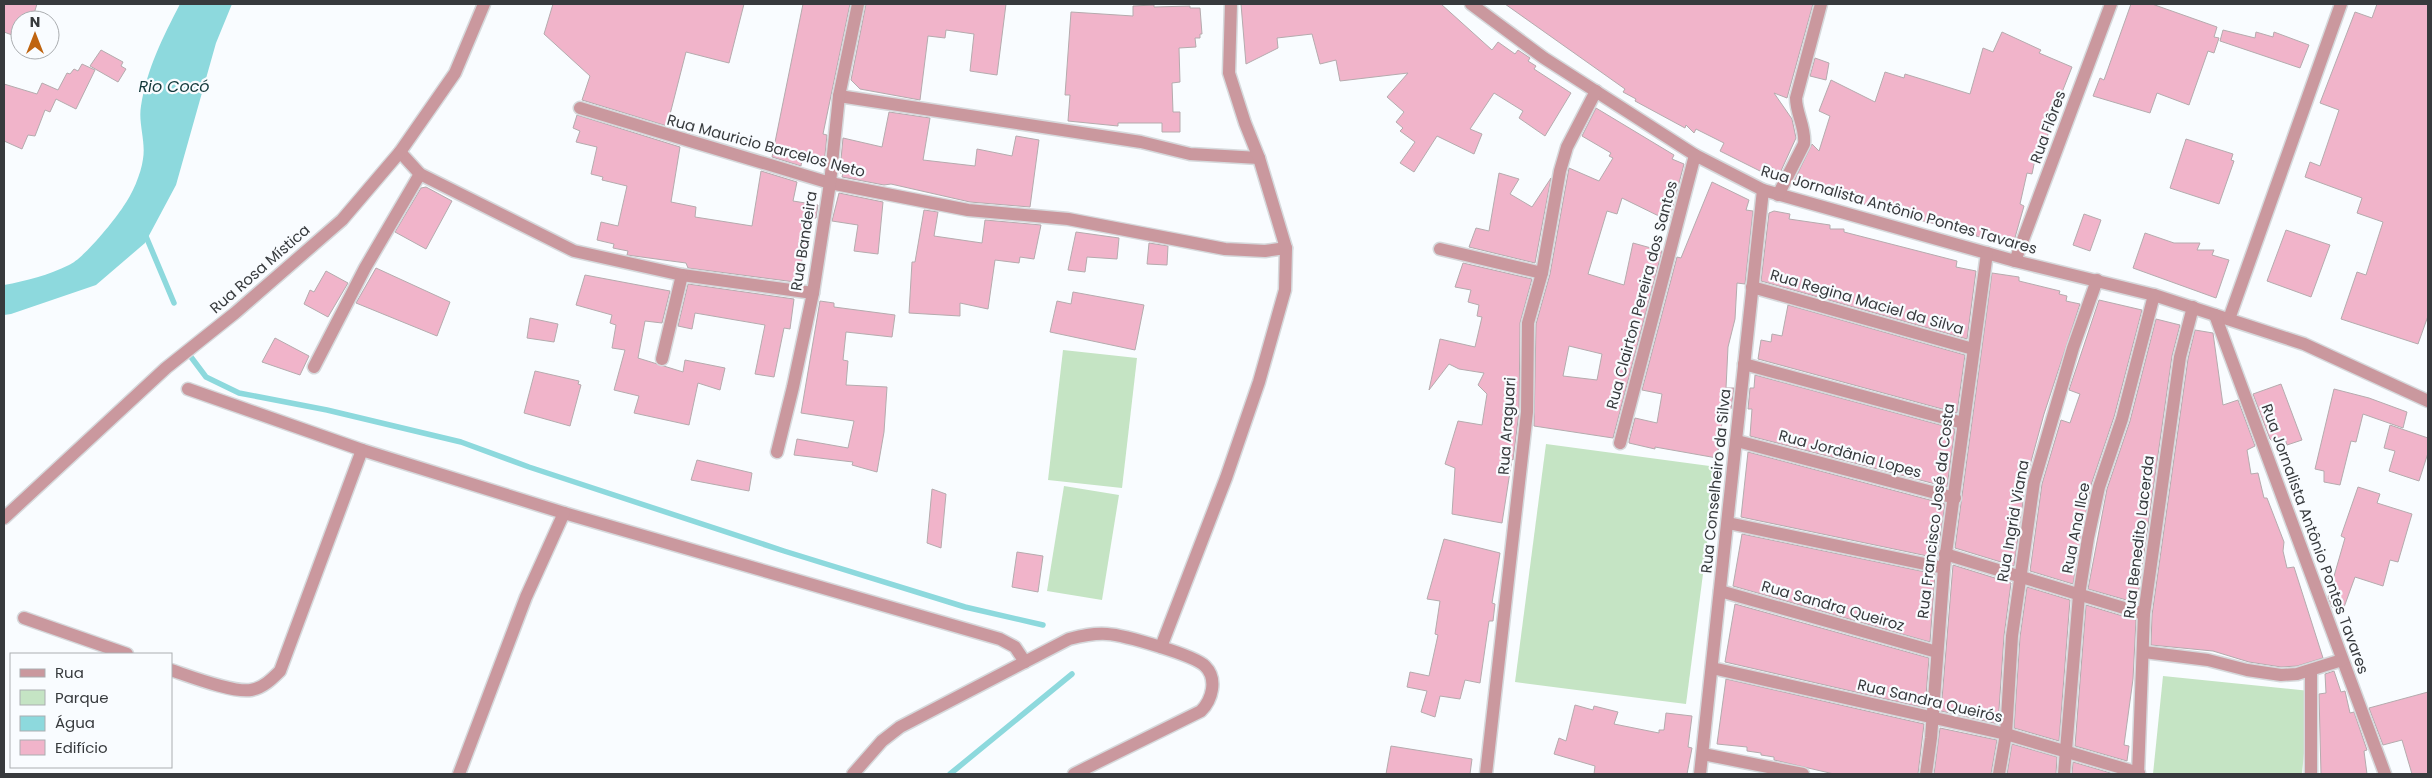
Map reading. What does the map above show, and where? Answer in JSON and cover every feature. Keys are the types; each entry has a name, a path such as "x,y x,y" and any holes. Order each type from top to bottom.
{"street":[{"name":"Rua Rosa Mística","path":"4,517 166,368 235,312 342,220 400,152 455,73 484,4"},
{"name":"Rua Bandeira","path":"777,452 794,387 813,293 830,183 839,96 858,4"},
{"path":"1161,647 1226,478 1259,382 1285,290 1286,248 1259,158 1245,123 1229,73 1231,4"},
{"name":"Rua Jornalista Antônio Pontes Tavares","path":"1471,4 1544,58 1695,155 1763,190 2014,262 2097,280 2193,307 2304,344 2427,395"},
{"path":"1778,195 1804,144 1804,130 1796,111 1796,98 1821,4"},
{"name":"Rua Flôres","path":"2014,262 2111,4"},
{"path":"2228,320 2341,4"},
{"name":"Rua Araguari","path":"1486,774 1527,412 1528,323 1542,273 1560,171 1568,147 1596,91"},
{"path":"839,96 1141,142 1190,154 1259,158"},
{"name":"Rua Mauricio Barcelos Neto","path":"580,108 830,183 968,210 1068,219 1225,249 1265,251 1286,248"},
{"path":"400,152 420,174 574,251 682,275 813,293"},
{"name":"Rua Clairton Pereira dos Santos","path":"1620,443 1695,155"},
{"path":"314,367 365,268 420,174"},
{"name":"Rua Conselheiro da Silva","path":"1700,774 1763,190"},
{"path":"1440,249 1542,273"},
{"name":"Rua Francisco José da Costa","path":"1926,774 1945,554 1955,498 1963,422 1987,253"},
{"path":"662,359 682,275"},
{"name":"Rua Ingrid Viana","path":"1999,774 2006,734 2012,636 2034,482 2073,348 2097,280"},
{"name":"Rua Regina Maciel da Silva","path":"1752,287 1973,349"},
{"name":"Rua Ana Ilce","path":"2064,774 2079,595 2099,488 2122,419 2154,295"},
{"name":"Rua Benedito Lacerda","path":"2139,774 2144,614 2180,357 2193,307"},
{"name":"Rua Jornalista Antônio Pontes Tavares","path":"2215,315 2385,774"},
{"path":"1744,364 1963,422"},
{"path":"188,389 362,450 564,512 1000,640 1015,647 1025,662"},
{"name":"Rua Jordânia Lopes","path":"1736,441 1955,498"},
{"path":"172,670 208,683 250,690 267,683 280,671 362,450"},
{"path":"459,774 526,598 564,512"},
{"path":"1728,522 1944,568"},
{"path":"1945,554 2020,575 2144,614"},
{"name":"Rua Sandra Queiroz","path":"1720,591 1937,652"},
{"path":"24,618 124,653"},
{"path":"853,774 877,746 900,727 1069,640 1092,634 1118,635 1161,647 1204,665 1212,685 1206,706 1201,711 1074,774"},
{"path":"2144,652 2208,660 2281,675 2311,671 2342,660"},
{"name":"Rua Sandra Queirós","path":"1712,668 2006,734 2139,774"},
{"path":"2311,671 2311,774"},
{"path":"1703,754 1803,774"}],"green space":[{"path":"1063,350 1137,358 1122,488 1048,480"},
{"path":"1546,444 1717,467 1686,704 1515,682"},
{"path":"1064,486 1119,495 1102,600 1047,591"},
{"path":"2163,676 2310,691 2302,774 2153,774"}],"water":[{"name":"Rio Cocó","path":"180,4 232,4 216,43 176,185 145,243 96,285 4,315 4,285 45,275 75,261 106,230 130,197 143,159 144,146 140,112 147,79 156,53"}],"building":[{"path":"4,4 37,4 35,10 10,10 10,34 4,32"},
{"path":"553,4 744,4 729,63 686,52 667,126 582,100 590,76 544,34"},
{"path":"803,4 850,4 823,134 827,135 824,165 802,160 801,166 772,157"},
{"path":"866,4 1006,4 997,75 970,71 974,34 946,30 945,38 928,36 920,100 860,89 851,80"},
{"path":"1241,4 1441,4 1492,50 1498,42 1515,54 1518,50 1530,58 1528,61 1536,66 1534,69 1571,93 1545,136 1519,118 1523,111 1494,93 1470,129 1482,134 1474,154 1437,136 1414,172 1400,163 1415,142 1400,131 1403,128 1396,122 1404,112 1387,97 1408,73 1340,81 1336,60 1320,64 1312,34 1277,38 1278,48 1246,64"},
{"path":"1505,4 1813,4 1787,98 1774,93 1792,119 1796,138 1780,173 1765,163 1760,171 1720,151 1724,143 1696,129 1694,133 1686,125 1685,128 1635,101 1636,99 1623,92 1625,89"},
{"path":"2131,4 2152,4 2217,27 2214,37 2219,38 2214,53 2208,51 2189,105 2157,93 2150,113 2093,96 2100,78 2104,80"},
{"path":"2377,4 2428,4 2428,316 2418,344 2341,319 2357,272 2366,275 2383,222 2357,213 2362,198 2305,177 2310,162 2320,166 2339,110 2320,103 2355,12 2372,18"},
{"path":"1154,5 1154,7 1190,6 1190,8 1200,8 1202,34 1200,34 1200,38 1195,38 1196,47 1179,48 1180,82 1172,83 1173,112 1180,112 1180,132 1162,132 1162,123 1118,123 1118,126 1068,121 1070,95 1065,95 1071,12 1133,16 1133,6"},
{"path":"2223,30 2255,38 2256,32 2273,37 2274,32 2309,45 2300,68 2220,41"},
{"path":"2002,32 2041,50 2039,53 2072,67 2044,147 2038,145 2032,174 2027,173 2020,204 2024,206 2014,241 1997,236 1995,241 1793,183 1812,144 1819,151 1830,116 1819,111 1831,80 1875,102 1885,72 1904,78 1905,74 1970,94 1983,48 1993,52"},
{"path":"101,50 123,62 121,66 126,69 118,82 90,66"},
{"path":"1815,58 1829,63 1826,80 1810,76"},
{"path":"82,64 95,70 76,109 56,99 50,112 45,110 35,136 28,135 22,149 4,141 4,84 37,94 42,83 58,90 67,73 70,74 74,69 78,71"},
{"path":"1596,108 1674,155 1672,159 1684,164 1669,221 1622,198 1617,214 1607,211 1588,274 1624,285 1633,243 1662,251 1613,438 1534,426 1536,324 1550,274 1569,168 1599,181 1613,158 1609,156 1611,153 1582,136","holes":["1569,346 1602,354 1597,380 1563,376"]},
{"path":"889,112 930,118 923,160 975,166 977,149 1012,156 1016,136 1039,140 1030,207 970,202 891,184 884,185 842,177 843,173 840,173 840,170 843,138 882,147"},
{"path":"577,115 680,147 671,202 696,207 695,217 752,226 761,171 797,182 793,201 818,205 816,218 812,218 806,249 804,248 799,278 796,278 795,282 688,268 686,263 627,255 628,251 613,248 614,244 597,240 601,222 618,226 627,186 602,180 603,177 591,174 597,147 576,142 580,131 573,128"},
{"path":"2186,139 2233,154 2231,160 2234,161 2219,204 2170,188"},
{"path":"1499,173 1519,179 1510,194 1532,207 1551,178 1535,263 1469,247 1476,228 1489,231"},
{"path":"1712,182 1749,200 1746,210 1753,211 1745,284 1737,283 1735,319 1728,347 1726,388 1734,388 1731,409 1724,409 1717,458 1655,447 1655,449 1629,443 1635,418 1657,423 1662,394 1642,390 1677,257 1681,258"},
{"path":"426,187 452,201 426,249 395,232 421,188"},
{"path":"839,193 883,202 878,254 854,251 858,225 832,221"},
{"path":"924,210 938,212 934,236 982,243 985,220 1041,225 1034,259 1020,257 1019,263 995,260 988,309 960,303 960,316 909,313 912,262 915,262"},
{"path":"1774,211 1790,214 1789,219 1830,225 1830,229 1844,229 1844,232 1957,261 1956,267 1976,271 1967,339 1761,281 1769,213"},
{"path":"2084,214 2101,220 2090,251 2073,245"},
{"path":"2286,230 2330,245 2311,297 2267,281"},
{"path":"1076,232 1119,238 1117,259 1087,257 1085,272 1068,270"},
{"path":"2145,233 2174,243 2200,243 2197,250 2214,250 2212,255 2229,260 2216,298 2133,268"},
{"path":"1149,243 1168,246 1167,265 1147,264"},
{"path":"1463,263 1532,279 1520,323 1519,412 1502,523 1452,514 1455,468 1445,464 1458,421 1482,425 1487,394 1478,385 1484,373 1459,369 1449,364 1429,390 1440,339 1475,347 1482,317 1477,316 1479,305 1468,302 1471,290 1455,287"},
{"path":"376,268 450,302 437,336 356,303"},
{"path":"326,271 348,283 328,317 304,304 310,290 314,292"},
{"path":"1992,273 2019,277 2019,281 2060,291 2059,294 2067,296 2066,301 2080,304 2044,414 2026,480 2014,566 1955,548"},
{"path":"585,275 670,291 662,323 645,321 638,358 683,372 685,360 725,368 720,390 698,383 689,425 634,413 639,396 614,390 625,350 612,348 616,325 610,323 612,315 576,305"},
{"path":"688,284 794,299 790,329 784,328 774,377 755,374 765,325 695,313 692,329 678,326"},
{"path":"1073,292 1144,305 1135,350 1050,332 1057,301 1071,304"},
{"path":"2099,300 2142,310 2114,417 2091,485 2073,584 2030,571 2042,484 2061,420 2070,423 2080,394 2069,390"},
{"path":"820,301 834,303 834,307 895,315 892,337 846,332 843,360 848,361 846,385 887,387 884,432 877,472 852,465 853,462 794,455 797,439 848,448 854,421 801,413"},
{"path":"1788,305 1965,355 1957,413 1758,359 1761,340 1771,342 1772,334 1782,336"},
{"path":"530,318 558,324 554,342 527,338"},
{"path":"2156,319 2180,325 2172,356 2137,603 2088,589 2107,489 2130,421"},
{"path":"2195,330 2213,333 2223,405 2238,400 2255,446 2247,450 2251,474 2258,473 2264,498 2267,498 2284,542 2283,551 2287,568 2294,567 2323,658 2297,666 2281,667 2249,662 2213,651 2151,645 2152,615 2188,359"},
{"path":"275,338 309,356 300,375 262,362"},
{"path":"535,371 579,381 578,384 581,385 570,426 524,413"},
{"path":"1755,375 1955,429 1947,487 1750,436 1752,409 1748,409 1750,388 1754,388"},
{"path":"2281,384 2302,440 2287,445 2284,436 2272,441 2270,439 2253,394"},
{"path":"2334,389 2369,398 2407,412 2403,428 2363,414 2356,442 2351,441 2340,485 2324,482 2324,471 2315,469"},
{"path":"2390,425 2428,438 2428,453 2419,481 2389,471 2395,451 2384,448"},
{"path":"1748,452 1945,504 1937,558 1741,517"},
{"path":"697,460 752,473 749,491 691,480"},
{"path":"2358,487 2380,494 2377,503 2412,514 2398,562 2390,560 2383,586 2355,577 2343,610 2332,607 2328,597 2345,538 2341,536"},
{"path":"932,489 946,494 941,548 927,543"},
{"path":"1742,534 1935,574 1930,642 1733,586"},
{"path":"1444,539 1500,553 1492,603 1495,604 1493,621 1489,621 1480,683 1465,680 1460,699 1440,696 1435,717 1421,712 1427,691 1407,687 1410,672 1429,676 1438,635 1435,634 1440,601 1427,599"},
{"path":"1017,552 1043,556 1038,592 1012,587"},
{"path":"1953,565 2011,583 2004,636 1998,724 1941,711"},
{"path":"2027,587 2070,600 2059,741 2014,728 2020,637"},
{"path":"1735,604 1929,658 1925,708 1725,662"},
{"path":"2086,605 2136,620 2133,679 2124,745 2129,746 2127,761 2075,746"},
{"path":"2334,671 2341,692 2345,691 2350,713 2354,712 2367,750 2364,751 2367,774 2321,774 2319,694 2326,693 2325,674"},
{"path":"1726,679 1924,724 1918,774 1834,774 1774,760 1774,757 1747,751 1747,747 1717,744"},
{"path":"2428,692 2428,774 2412,774 2402,740 2383,745 2369,708"},
{"path":"1575,705 1593,710 1594,706 1618,712 1614,724 1659,733 1659,730 1664,730 1666,713 1692,716 1688,747 1692,748 1687,774 1594,774 1595,766 1554,754 1559,738 1566,741"},
{"path":"1940,728 1997,740 1991,774 1934,774"},
{"path":"2012,744 2057,757 2056,774 2007,774"},
{"path":"1391,746 1472,759 1470,774 1386,774"},
{"path":"2073,762 2114,774 2072,774"}],"waterway":[{"path":"145,234 174,303"},
{"path":"191,357 206,377 239,393 327,410 461,442 529,467 784,551 965,607 1043,625"},
{"path":"950,774 1072,674"}]}
